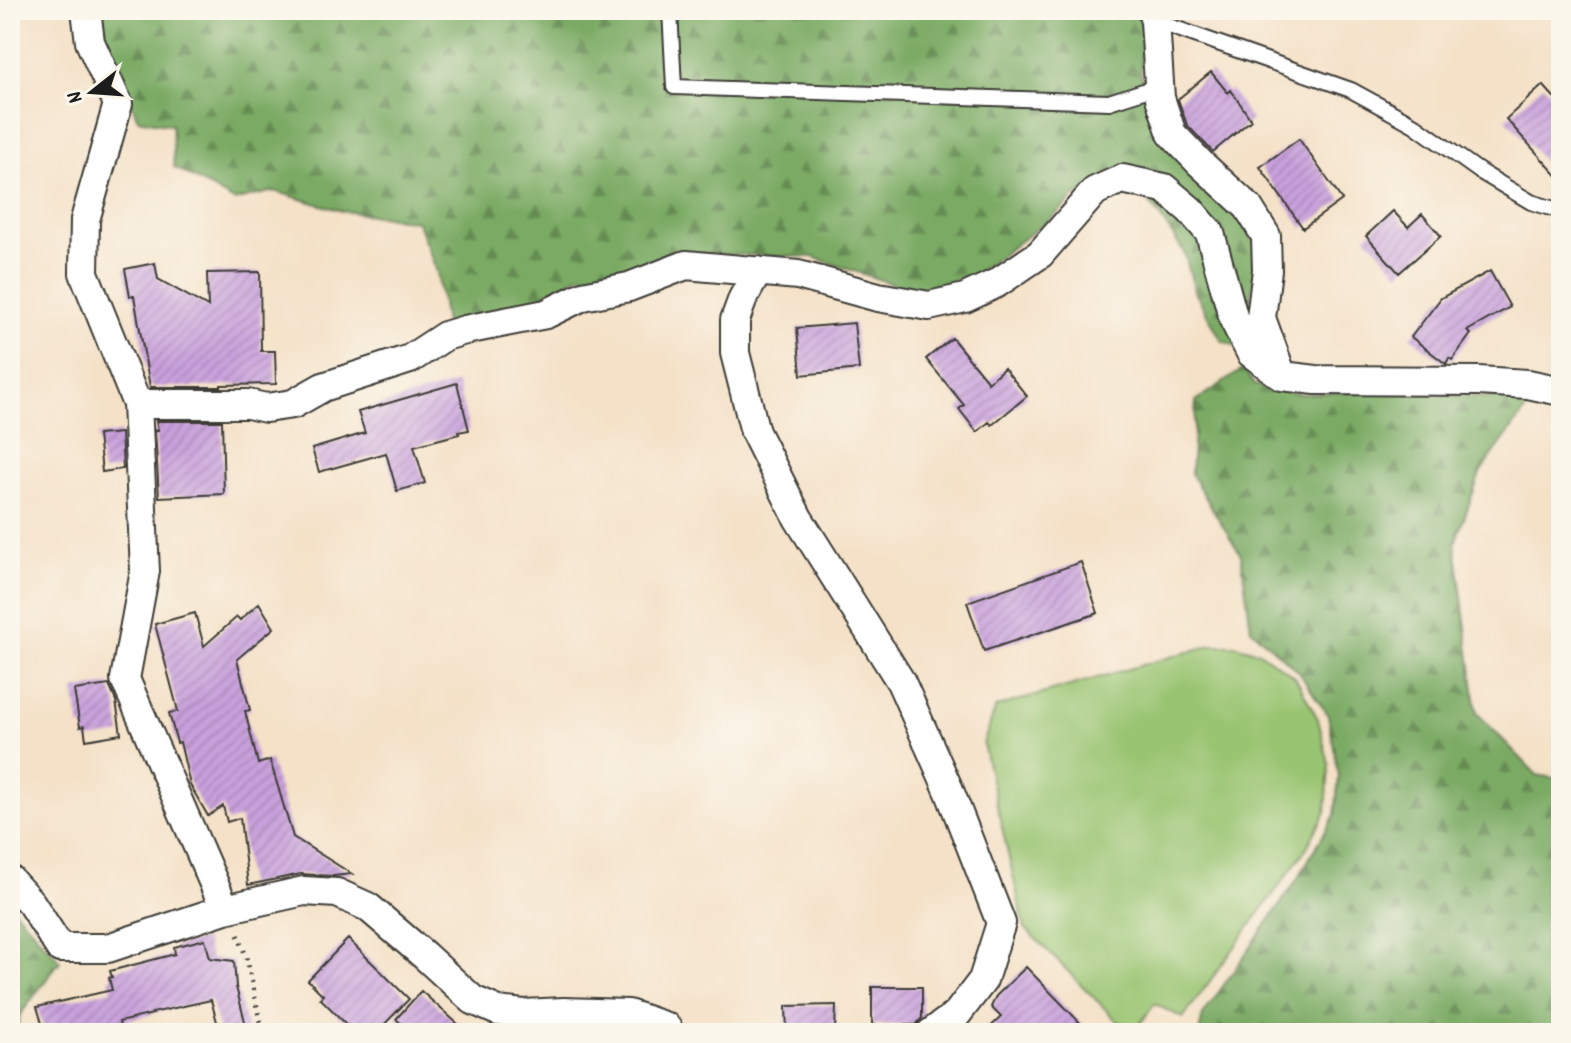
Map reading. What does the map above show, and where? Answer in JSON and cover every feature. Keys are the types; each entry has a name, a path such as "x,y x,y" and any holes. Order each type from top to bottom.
{"street":[{"path":"86,10 90,42 118,104 85,220 84,273 137,404 145,571 125,679 225,909"},
{"path":"1153,15 1160,98 1172,134 1248,207 1266,236 1267,270 1261,318 1282,376"},
{"path":"137,404 248,404 266,408 293,404 323,387 410,359 445,336 546,314 583,296 629,287 686,265 798,275 878,297 929,306 965,298 997,283 1040,254 1095,191 1122,179 1164,188 1190,210 1210,233 1234,320 1251,353 1282,376 1316,380 1478,381 1528,384 1561,391"},
{"path":"758,271 735,320 735,353 755,432 798,518 901,682 949,790 1001,923 983,980 957,1014 931,1033"},
{"path":"10,880 31,903 60,948 108,948 225,909 304,891 337,893 368,907 473,1000 498,1011 523,1014 628,1014 666,1027 670,1033"}],"lane":[{"path":"670,10 674,87 1109,102 1159,86"},
{"path":"1153,15 1351,90 1413,124 1479,171 1531,202 1561,211"}],"path":[{"path":"225,909 244,949 264,1033"}],"green space":[{"path":"99,10 1138,10 1142,28 1141,74 1155,127 1182,159 1236,204 1258,251 1243,348 1222,341 1195,292 1184,252 1128,175 1075,197 974,275 913,291 813,257 686,253 629,274 579,276 532,301 496,315 445,323 437,272 417,221 342,211 274,191 234,201 174,167 172,125 138,119 100,27"},
{"path":"1243,369 1255,385 1301,394 1372,391 1533,400 1481,471 1455,543 1477,713 1537,775 1561,779 1561,1033 1199,1033 1203,1015 1295,883 1335,815 1339,776 1328,715 1297,670 1251,629 1241,555 1191,474 1196,401"},
{"path":"1212,645 1236,645 1259,652 1295,677 1318,719 1329,765 1326,812 1306,849 1183,1018 1155,1004 1133,1033 1129,1033 1025,928 983,744 996,707"},
{"path":"10,905 60,961 20,1015 18,1033 10,1033"}],"building":[{"path":"1211,72 1228,93 1231,90 1251,120 1213,152 1187,125 1178,99"},
{"path":"1543,85 1561,105 1561,180 1506,119"},
{"path":"1299,139 1342,200 1303,228 1260,167"},
{"path":"1393,211 1408,227 1422,214 1441,236 1399,273 1366,236"},
{"path":"155,263 158,279 208,307 207,273 260,272 261,351 275,351 276,384 150,387 134,296 130,296 125,269"},
{"path":"1490,271 1510,307 1467,331 1471,334 1452,360 1449,358 1446,364 1411,337 1441,298"},
{"path":"854,323 859,369 801,375 797,328"},
{"path":"952,338 988,382 1004,368 1027,396 992,425 989,422 977,432 959,409 964,405 926,359"},
{"path":"457,383 469,430 414,446 425,483 397,491 386,453 319,472 312,449 365,433 358,412"},
{"path":"156,421 222,421 224,494 159,497"},
{"path":"121,433 123,469 102,472 98,435"},
{"path":"1081,562 1098,613 984,651 967,602"},
{"path":"259,603 274,628 237,659 250,710 245,711 258,764 270,760 293,837 352,874 301,874 248,885 240,818 227,822 223,806 208,816 190,785 180,742 177,743 169,713 178,711 155,624 195,613 204,646 237,617 240,620"},
{"path":"109,685 116,701 121,734 86,740 84,726 80,727 74,690"},
{"path":"205,939 210,958 234,961 236,987 248,1033 220,1033 211,1000 119,1022 120,1027 91,1033 45,1033 37,1007 112,990 110,971 175,954 174,947"},
{"path":"348,939 409,999 376,1033 355,1033 320,998 323,995 308,980"},
{"path":"1026,967 1090,1033 984,1033 1001,1017 991,1007 996,996"},
{"path":"872,987 922,987 922,1018 916,1025 872,1025"},
{"path":"421,991 468,1033 412,1033 396,1019"},
{"path":"836,1005 835,1032 787,1033 786,1006"}]}
